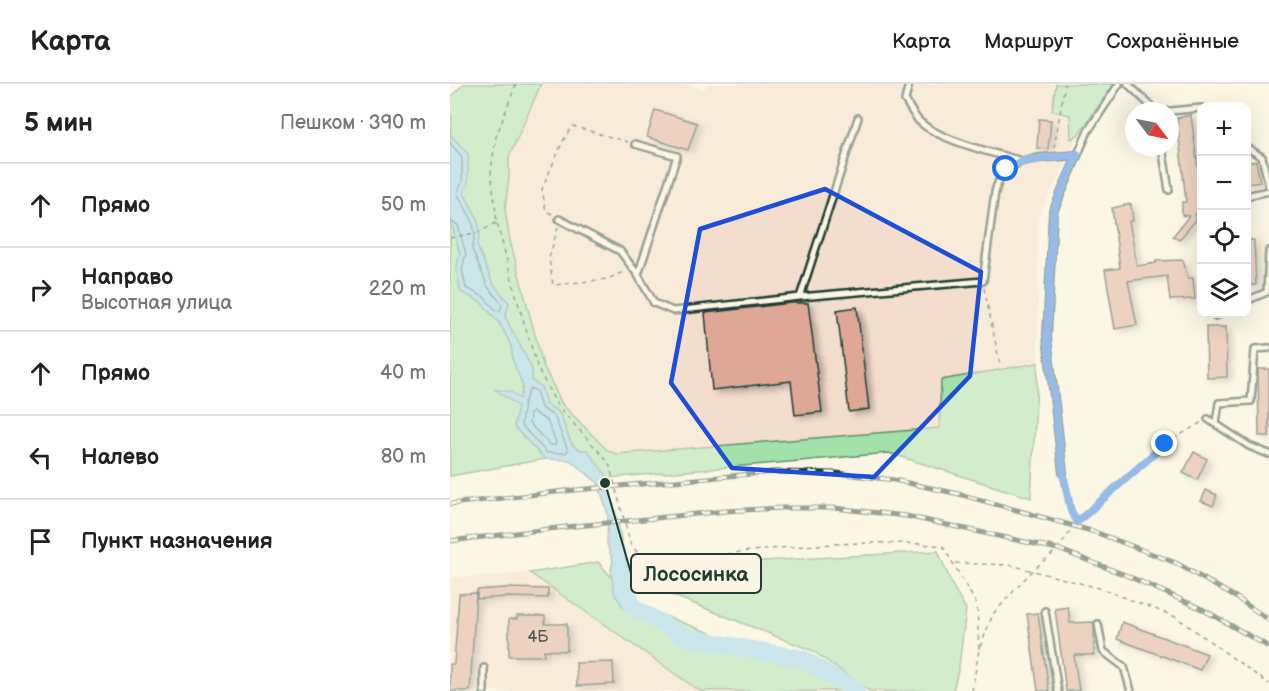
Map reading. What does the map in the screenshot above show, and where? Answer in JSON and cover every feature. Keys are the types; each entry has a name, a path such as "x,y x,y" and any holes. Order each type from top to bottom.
{"lane":[{"path":"909,84 905,100 917,119 931,131 1022,161"},
{"path":"1063,473 1047,337 1053,212 1088,131 1119,84"},
{"path":"1128,84 1147,102"},
{"path":"1179,110 1197,108"},
{"path":"800,297 858,118"},
{"path":"635,144 677,156 638,275"},
{"path":"1251,150 1262,157 1269,189 1251,194"},
{"path":"559,219 620,251 633,266 654,303 673,311 983,281 998,180 1006,169 1022,161 1077,154"},
{"path":"1163,156 1168,190"},
{"path":"1251,299 1268,291 1269,251"},
{"path":"1216,423 1219,403 1251,401 1255,349 1269,348"},
{"path":"1208,419 1249,446 1269,454"},
{"path":"1045,611 1058,691"},
{"path":"1098,624 1103,651 1124,667 1131,691"},
{"path":"484,668 484,691"}],"path":[{"path":"516,84 496,137 491,171 497,223 538,369 557,405 609,463 631,546 649,563 768,549 904,542 943,546 977,605 979,650"},
{"path":"1052,158 1065,84"},
{"path":"633,266 608,279 553,285 549,258 559,219 546,211 542,189 572,126 635,144"},
{"path":"450,238 480,232 497,223"},
{"path":"983,281 1000,364"},
{"path":"972,691 979,650 993,614 1032,571 1058,549 1077,522 1165,444 1208,419"},
{"path":"1063,473 1071,511 1077,522"},
{"path":"953,563 1010,565 1099,588 1176,617 1269,684"}],"highlighted area":[{"path":"825,189 981,272 970,376 874,477 732,468 671,383 700,229"}],"shaded area":[{"path":"541,84 684,84 704,90 707,84 1056,84 1052,111 1070,115 1071,139 1078,135 1038,219 1038,363 941,380 939,428 616,454 606,449 562,404 543,365 510,241 505,210 509,157"},
{"path":"530,573 700,691 450,691 450,578"}],"green space":[{"path":"464,84 541,84 509,157 505,210 510,241 543,365 562,404 606,449 616,454 939,428 941,380 1038,363 1031,498 889,453 608,478 587,451 580,450 571,443 562,418 558,412 546,405 541,387 532,381 532,369 505,317 509,303 493,284 477,246 477,217 463,192 468,154 450,134 452,116 450,115 450,97"},
{"path":"1056,84 1114,84 1078,135 1071,139 1070,115 1052,111"},
{"path":"450,216 460,255 456,269 461,292 481,302 500,324 511,345 513,360 523,386 514,427 545,459 450,476"},
{"path":"938,551 953,587 966,609 959,666 953,691 869,691 813,651 649,586 658,567"},
{"path":"598,562 636,605 800,667 843,691 700,691 530,573"}],"water":[{"path":"450,134 468,154 468,185 463,192 479,225 477,246 493,284 509,303 505,317 532,369 532,381 541,387 546,405 559,413 571,443 580,450 587,450 608,478 637,600 623,607 614,593 611,569 613,561 607,544 608,514 598,483 570,460 545,459 514,427 518,406 494,389 511,392 520,399 523,386 513,360 511,345 500,324 481,302 461,292 456,269 460,254 450,216"}],"building":[{"path":"655,110 697,123 688,150 647,137"},
{"path":"1191,115 1197,161 1197,214 1195,214 1196,220 1179,240 1173,236 1189,216 1182,215 1182,202 1186,202 1179,118"},
{"path":"1039,119 1051,120 1048,149 1037,148"},
{"path":"1256,161 1260,182 1251,183 1251,162"},
{"path":"1131,204 1133,221 1129,221 1137,266 1156,263 1156,261 1183,260 1188,278 1193,278 1195,299 1170,300 1167,276 1128,281 1137,325 1115,329 1105,270 1120,268 1112,208"},
{"path":"1251,240 1254,240 1256,285 1251,285"},
{"path":"808,303 822,412 795,415 791,381 712,390 705,313"},
{"path":"857,307 869,409 849,412 837,310"},
{"path":"1206,327 1226,327 1227,377 1207,378"},
{"path":"1258,369 1269,369 1269,436 1259,436"},
{"path":"1194,452 1207,459 1197,480 1183,473"},
{"path":"1206,490 1217,495 1213,506 1201,501"},
{"path":"548,589 548,598 477,599 477,590"},
{"path":"476,593 470,691 450,691 450,664 454,664 459,594"},
{"path":"1068,607 1070,623 1094,622 1094,655 1074,655 1079,691 1066,691 1055,609"},
{"path":"1038,613 1049,691 1038,691 1027,614"},
{"path":"517,616 545,616 545,624 567,624 567,651 544,650 544,656 509,656 509,619 517,619"},
{"path":"1122,622 1207,654 1200,670 1117,639"},
{"path":"613,662 614,684 577,686 576,663"}],"waterway":[{"path":"623,580 633,607 687,638 803,659 856,691"}],"railway":[{"path":"450,504 775,472 836,473 894,480 959,494 1095,532 1176,563 1237,598 1269,620"},
{"path":"450,541 726,511 834,508 906,516 1058,549 1128,576 1202,609 1269,647"}],"place":[{"name":"Лососинка","path":"605,483"}],"route":[{"path":"1006,169 1022,161 1077,154 1053,212 1047,337 1063,473 1071,511 1077,522 1165,444"}]}
